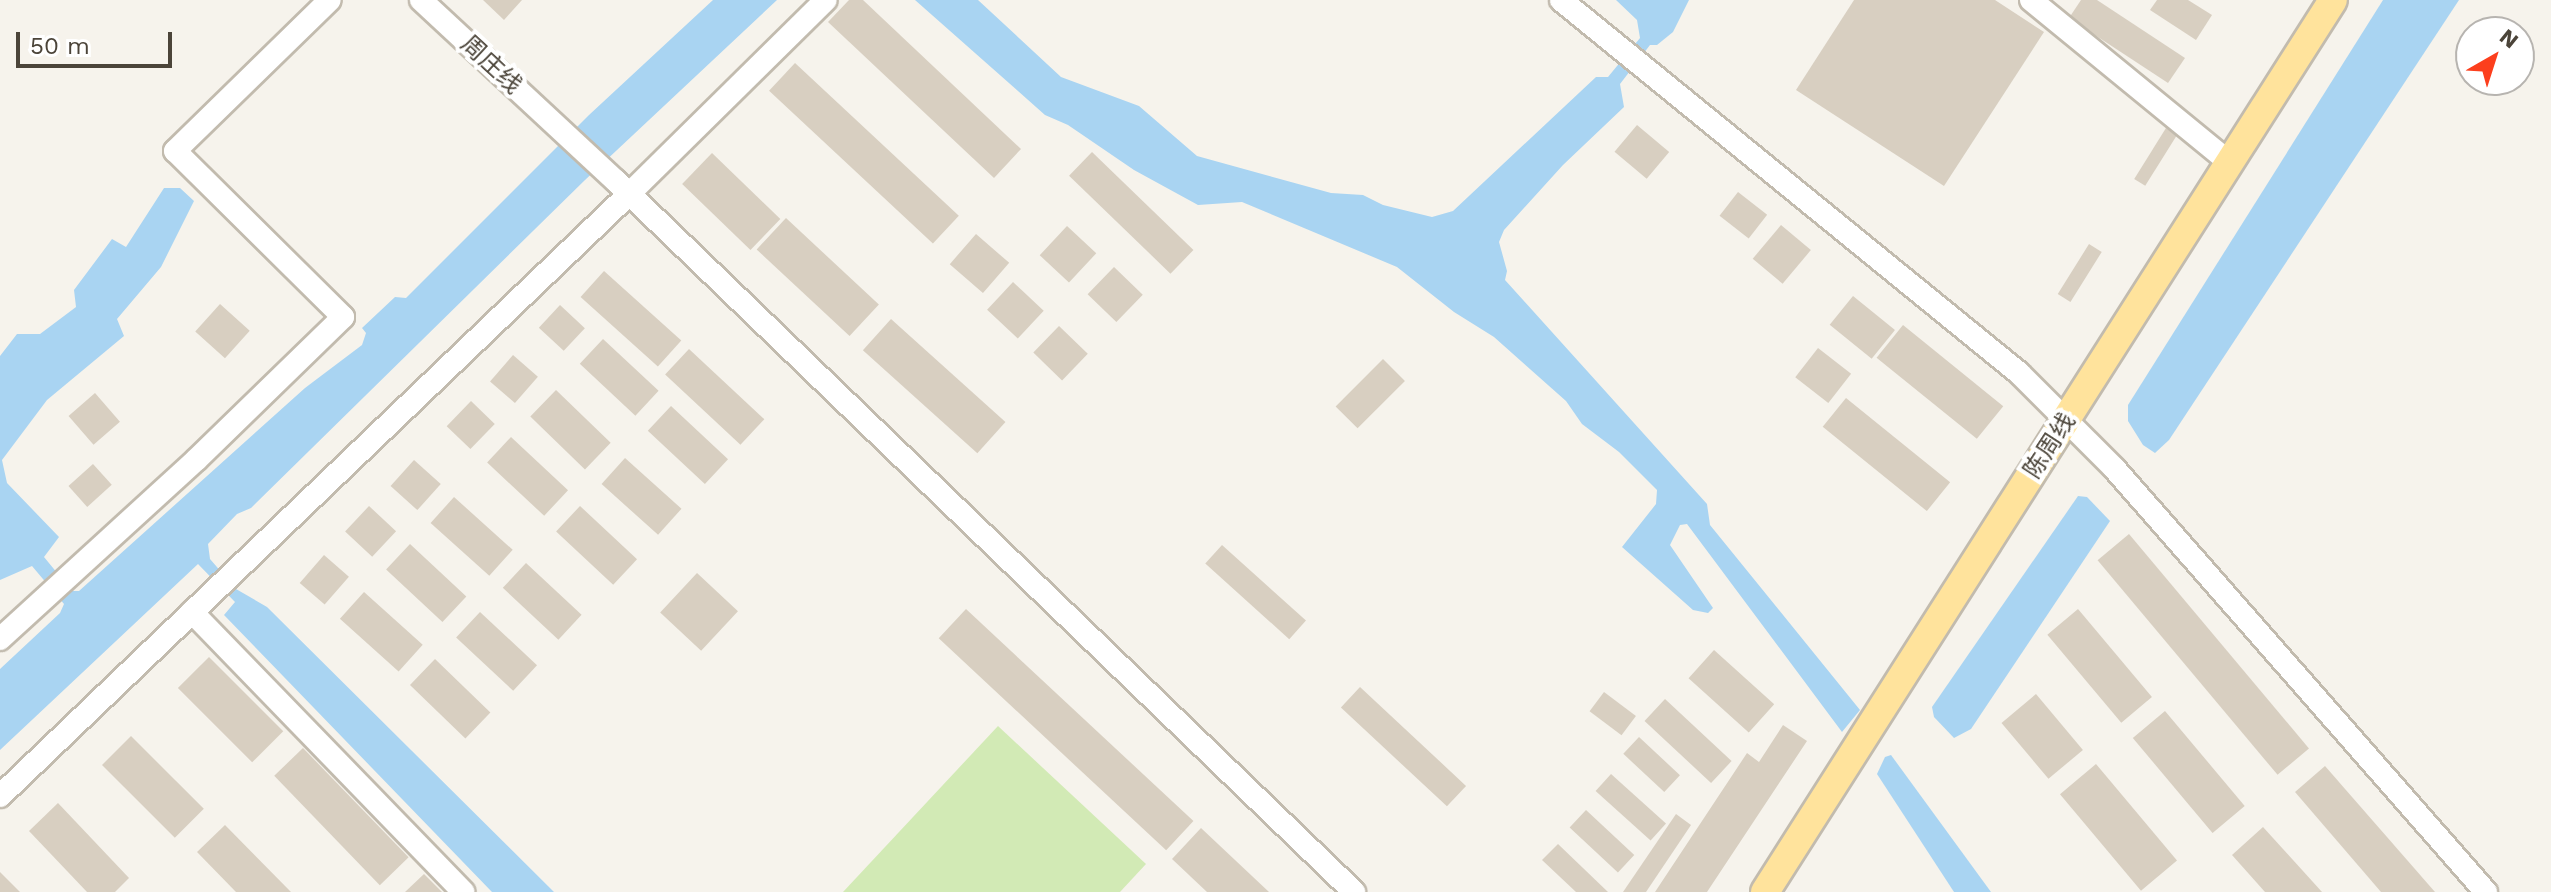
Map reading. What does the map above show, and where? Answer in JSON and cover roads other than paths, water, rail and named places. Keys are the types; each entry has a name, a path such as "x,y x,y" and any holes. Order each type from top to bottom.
{"main road":[{"name":"陈周线","path":"1765,892 2333,0"}],"street":[{"path":"0,639 196,460 343,317 175,151 330,0"},
{"name":"周庄线","path":"421,0 622,187 1354,892"},
{"path":"0,796 192,612 622,187 826,0"},
{"path":"1561,0 2019,373 2114,468 2486,892"},
{"path":"2031,0 2230,163"},
{"path":"192,612 463,892"}],"water":[{"path":"713,0 777,0 585,180 251,508 237,514 208,544 210,559 236,589 267,607 554,892 492,892 224,615 235,602 198,564 0,750 0,669 60,613 64,604 32,566 0,580 0,356 17,334 40,334 76,307 74,290 112,239 126,247 164,188 180,188 194,201 161,267 117,319 124,336 47,400 2,460 7,483 59,537 44,557 72,591 79,591 305,388 362,345 366,333 362,328 395,297 406,298 589,115"},
{"path":"915,0 978,0 1061,77 1139,106 1197,156 1331,193 1363,195 1383,205 1432,217 1453,211 1596,77 1608,77 1640,38 1637,20 1616,0 1689,0 1673,32 1657,45 1650,45 1620,84 1624,107 1563,165 1504,230 1499,242 1507,271 1505,280 1707,504 1710,525 1860,710 1842,732 1687,524 1680,525 1670,545 1713,608 1708,613 1693,610 1622,547 1656,504 1657,490 1619,452 1582,424 1566,401 1494,337 1454,312 1397,267 1242,202 1198,205 1134,170 1068,125 1045,115"},
{"path":"2383,0 2459,0 2169,440 2155,453 2143,445 2128,421 2128,405"},
{"path":"2078,496 2087,497 2110,521 1971,729 1954,738 1934,717 1932,707"},
{"path":"1891,755 1991,892 1954,892 1877,774 1885,757"}]}
